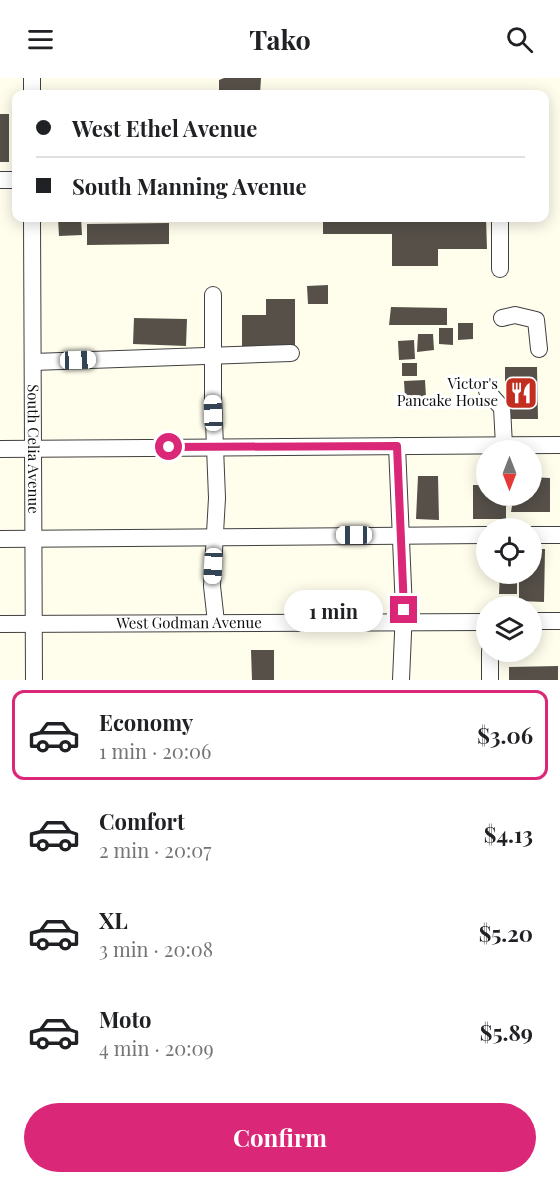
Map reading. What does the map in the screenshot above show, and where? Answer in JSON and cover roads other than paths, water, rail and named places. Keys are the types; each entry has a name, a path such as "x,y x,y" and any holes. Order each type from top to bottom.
{"street":[{"name":"South Celia Avenue","path":"32,222 34,680"},
{"path":"500,222 500,269"},
{"path":"213,295 214,447 218,498 212,586 216,622"},
{"path":"502,318 515,315 536,320 539,349"},
{"path":"33,362 291,353"},
{"path":"487,390 502,408 504,440"},
{"path":"0,449 476,445"},
{"path":"542,445 560,445"},
{"path":"397,446 403,622 401,680"},
{"path":"0,538 476,535"},
{"path":"542,535 560,535"},
{"path":"542,621 560,621"},
{"name":"West Godman Avenue","path":"0,624 476,622"},
{"path":"490,662 490,680"}],"place":[{"name":"Victor's Pancake House","path":"521,393"}]}
